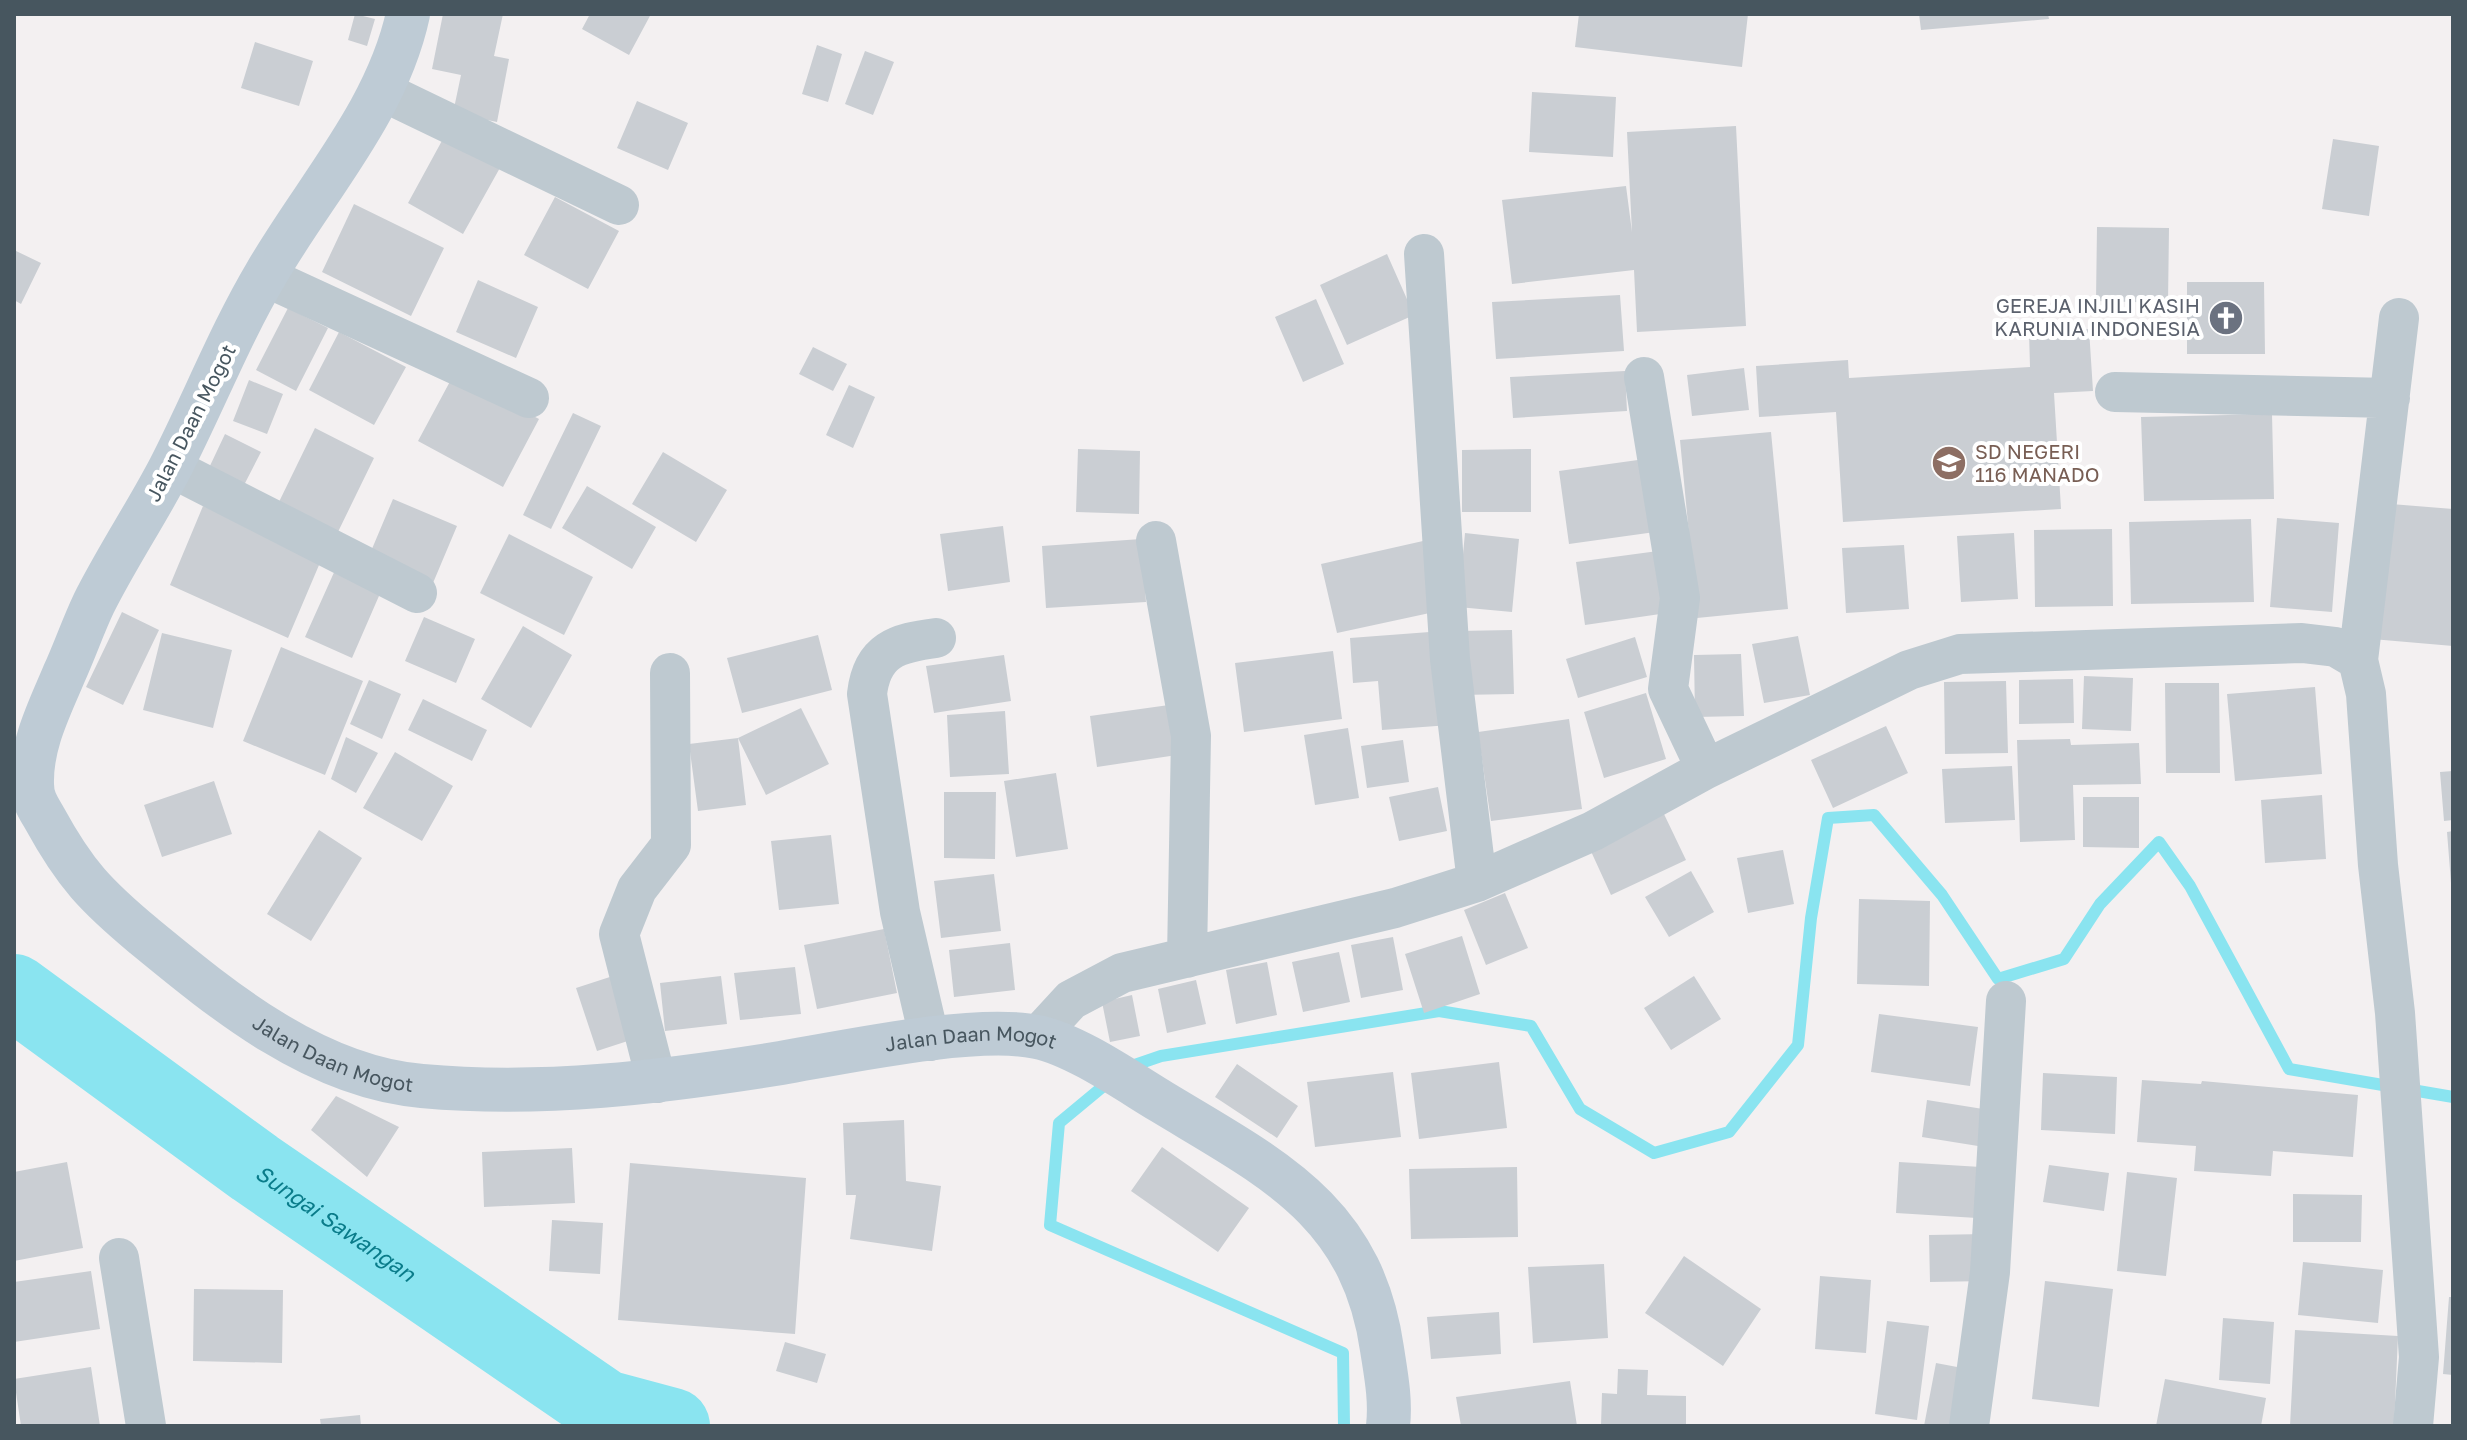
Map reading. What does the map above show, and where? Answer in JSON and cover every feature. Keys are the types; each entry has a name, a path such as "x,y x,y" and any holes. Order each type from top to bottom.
{"main road":[{"name":"Jalan Daan Mogot","path":"408,14 399,53 382,91 264,276 170,467 93,604 39,730 31,776 23,795 70,866 106,905 182,967 279,1038 352,1069 417,1086 587,1088 657,1083 976,1035 1055,1045 1133,1085 1298,1187 1331,1223 1364,1275 1379,1329 1390,1405 1388,1426"}],"street":[{"path":"382,91 619,205"},
{"path":"1424,254 1450,659 1477,882"},
{"path":"264,276 529,398"},
{"path":"2399,318 2358,660 2366,694 2378,865 2395,1013 2399,1110 2419,1357 2413,1426"},
{"path":"1644,377 1680,598 1668,689 1706,769"},
{"path":"2115,392 2390,398"},
{"path":"170,467 417,593"},
{"path":"1156,541 1191,736 1187,958"},
{"path":"930,1041 900,912 867,694 869,673 889,651 907,642 936,638"},
{"path":"1055,1045 1071,1000 1122,973 1395,908 1477,882 1593,831 1706,769 1909,670 1960,654 2302,643 2336,647 2358,660"},
{"path":"657,1083 619,934 637,889 671,845 670,673"},
{"path":"1969,1426 1990,1272 2006,1001"},
{"path":"119,1258 146,1426"}],"building":[{"path":"355,14 375,19 367,46 348,40"},
{"path":"443,14 503,14 494,56 509,59 497,122 453,113 461,75 432,69"},
{"path":"590,14 651,14 629,55 582,29"},
{"path":"1579,14 1748,14 1742,67 1575,47"},
{"path":"1919,14 2048,14 2049,19 1921,30"},
{"path":"255,42 313,61 299,106 241,88"},
{"path":"817,45 842,54 828,102 802,94"},
{"path":"865,51 894,62 873,115 845,104"},
{"path":"1532,92 1616,97 1613,157 1529,152"},
{"path":"637,101 688,123 668,170 617,148"},
{"path":"450,126 506,157 463,234 408,203"},
{"path":"1736,126 1746,326 1637,332 1634,270 1512,284 1502,200 1626,186 1632,232 1627,132"},
{"path":"2333,139 2379,146 2369,216 2322,209"},
{"path":"555,197 619,231 588,289 524,255"},
{"path":"354,204 444,248 411,316 322,272"},
{"path":"2097,227 2169,228 2168,303 2096,301"},
{"path":"14,250 41,263 21,304 14,300"},
{"path":"1387,254 1414,315 1347,345 1320,285"},
{"path":"478,280 538,307 516,358 456,332"},
{"name":"GEREJA INJILI KASIH KARUNIA INDONESIA","path":"2187,282 2264,282 2265,354 2187,354"},
{"path":"1620,295 1624,351 1496,359 1492,302"},
{"path":"1316,299 1344,364 1303,382 1275,317"},
{"path":"288,308 328,328 296,391 256,370"},
{"name":"SD NEGERI 116 MANADO","path":"2089,329 2093,391 2054,393 2061,509 1843,522 1836,412 1759,417 1756,366 1848,360 1849,378 2030,367 2029,332"},
{"path":"339,332 406,367 374,425 309,390"},
{"path":"813,347 847,364 833,391 799,374"},
{"path":"1744,368 1749,410 1692,416 1687,375"},
{"path":"1625,371 1627,411 1513,418 1510,377"},
{"path":"454,374 539,419 503,487 418,441"},
{"path":"249,380 283,394 267,434 233,421"},
{"path":"849,385 875,397 853,448 826,435"},
{"path":"573,413 601,426 551,529 523,515"},
{"path":"2272,414 2274,499 2144,501 2141,417"},
{"path":"315,428 374,458 336,536 277,506"},
{"path":"1771,432 1788,609 1697,618 1680,440"},
{"path":"225,434 261,452 243,487 208,470"},
{"path":"1078,449 1140,451 1139,514 1076,512"},
{"path":"1531,449 1531,512 1462,512 1462,450"},
{"path":"663,452 727,490 696,542 632,504"},
{"path":"1645,459 1655,532 1569,544 1559,471"},
{"path":"587,486 656,527 632,569 562,528"},
{"path":"393,499 457,526 433,583 369,556"},
{"path":"2391,504 2453,509 2453,646 2372,639"},
{"path":"203,506 322,558 288,638 170,585"},
{"path":"2277,518 2339,523 2332,612 2270,607"},
{"path":"2251,519 2254,602 2131,604 2129,522"},
{"path":"1003,526 1010,582 948,591 940,534"},
{"path":"2112,529 2113,606 2035,607 2034,530"},
{"path":"1465,533 1519,539 1512,612 1458,607"},
{"path":"2014,533 2018,599 1961,602 1957,536"},
{"path":"509,534 593,577 564,635 480,593"},
{"path":"1141,539 1146,602 1046,608 1042,546"},
{"path":"1423,541 1439,611 1337,633 1321,564"},
{"path":"1904,545 1909,609 1846,613 1842,548"},
{"path":"1658,551 1667,613 1585,625 1576,562"},
{"path":"336,568 382,589 352,658 305,637"},
{"path":"122,612 159,630 123,705 86,687"},
{"path":"424,617 475,639 456,683 405,661"},
{"path":"523,626 572,655 531,728 481,699"},
{"path":"1512,630 1514,694 1459,695 1458,631"},
{"path":"1443,631 1450,725 1382,730 1378,681 1353,683 1350,638"},
{"path":"162,633 232,650 213,728 143,710"},
{"path":"818,635 832,690 742,713 727,658"},
{"path":"1798,636 1810,695 1764,703 1752,644"},
{"path":"1635,637 1647,677 1578,698 1566,659"},
{"path":"281,647 363,681 325,775 243,741"},
{"path":"1333,651 1342,719 1244,732 1235,663"},
{"path":"1741,654 1744,716 1695,717 1694,655"},
{"path":"1004,655 1011,701 934,713 926,666"},
{"path":"2084,676 2133,678 2131,731 2082,729"},
{"path":"2073,679 2074,723 2019,724 2019,680"},
{"path":"369,680 401,694 382,739 350,724"},
{"path":"2006,681 2008,753 1945,754 1944,682"},
{"path":"2165,683 2219,683 2220,773 2166,773"},
{"path":"2315,687 2322,774 2235,781 2227,694"},
{"path":"1646,693 1666,759 1604,778 1584,712"},
{"path":"423,699 487,730 472,761 408,730"},
{"path":"1169,705 1177,755 1097,767 1090,716"},
{"path":"801,708 829,764 766,795 738,738"},
{"path":"1005,711 1009,774 950,777 947,715"},
{"path":"1569,719 1582,809 1491,821 1478,732"},
{"path":"1886,726 1908,773 1833,808 1811,760"},
{"path":"1348,728 1359,798 1315,805 1304,735"},
{"path":"346,737 378,753 356,793 331,779"},
{"path":"738,738 746,805 698,811 689,744"},
{"path":"2070,739 2071,745 2139,743 2141,784 2073,785 2075,840 2020,842 2017,740"},
{"path":"1403,740 1409,782 1367,788 1361,746"},
{"path":"395,752 453,786 422,841 363,808"},
{"path":"2012,766 2015,820 1945,823 1942,769"},
{"path":"2453,771 2453,820 2444,821 2440,772"},
{"path":"1056,773 1068,849 1016,857 1004,781"},
{"path":"214,781 232,834 162,857 144,805"},
{"path":"1438,787 1447,831 1399,841 1389,797"},
{"path":"944,792 996,792 995,859 944,858"},
{"path":"2322,795 2326,859 2265,863 2261,800"},
{"path":"2083,797 2139,797 2139,848 2083,847"},
{"path":"1663,812 1686,860 1611,895 1589,847"},
{"path":"319,830 362,858 311,941 267,914"},
{"path":"2453,831 2453,883 2451,883 2447,832"},
{"path":"831,835 839,904 779,910 771,841"},
{"path":"1783,850 1794,904 1748,913 1737,858"},
{"path":"1691,871 1714,912 1669,937 1645,897"},
{"path":"994,874 1001,931 941,938 934,881"},
{"path":"1505,893 1528,948 1486,965 1464,910"},
{"path":"1859,899 1930,901 1929,986 1857,984"},
{"path":"884,929 897,993 817,1009 804,945"},
{"path":"1462,936 1480,994 1424,1013 1405,954"},
{"path":"1393,937 1403,990 1361,998 1351,945"},
{"path":"1010,943 1015,990 954,997 949,950"},
{"path":"1339,952 1350,1002 1303,1012 1292,962"},
{"path":"1267,962 1277,1015 1236,1024 1226,970"},
{"path":"795,967 801,1014 740,1020 734,973"},
{"path":"616,975 637,1038 597,1051 576,988"},
{"path":"721,976 727,1024 665,1031 660,983"},
{"path":"1694,976 1721,1019 1671,1050 1644,1008"},
{"path":"1196,980 1206,1024 1167,1033 1158,989"},
{"path":"1132,995 1140,1036 1110,1042 1102,1002"},
{"path":"1879,1014 1978,1027 1970,1086 1871,1072"},
{"path":"1499,1062 1507,1128 1419,1139 1411,1073"},
{"path":"1237,1064 1298,1106 1277,1138 1215,1097"},
{"path":"1393,1072 1401,1137 1315,1147 1307,1082"},
{"path":"2043,1073 2117,1077 2115,1134 2041,1130"},
{"path":"2142,1080 2201,1084 2202,1081 2358,1095 2353,1157 2273,1151 2271,1176 2194,1171 2196,1146 2137,1142"},
{"path":"336,1096 399,1127 367,1177 311,1130"},
{"path":"1927,1100 1983,1109 1978,1146 1922,1137"},
{"path":"904,1120 906,1181 941,1186 932,1251 850,1239 856,1195 846,1195 843,1123"},
{"path":"1162,1147 1249,1208 1218,1252 1131,1191"},
{"path":"572,1148 575,1203 484,1207 482,1152"},
{"path":"67,1162 83,1248 14,1261 14,1172"},
{"path":"1899,1162 1981,1167 1977,1218 1896,1213"},
{"path":"630,1163 806,1178 795,1334 618,1320"},
{"path":"2049,1165 2109,1173 2104,1211 2043,1202"},
{"path":"1517,1167 1518,1237 1411,1239 1409,1169"},
{"path":"2127,1172 2177,1178 2166,1276 2117,1271"},
{"path":"2293,1194 2362,1195 2361,1242 2293,1242"},
{"path":"552,1220 603,1223 600,1274 549,1271"},
{"path":"1986,1234 1987,1281 1930,1282 1929,1235"},
{"path":"1684,1256 1761,1309 1723,1366 1645,1313"},
{"path":"2303,1262 2383,1270 2378,1323 2298,1315"},
{"path":"1604,1264 1608,1338 1533,1343 1528,1267"},
{"path":"91,1271 100,1329 14,1342 14,1282"},
{"path":"1820,1276 1871,1280 1866,1353 1815,1349"},
{"path":"2045,1281 2113,1289 2099,1407 2032,1399"},
{"path":"194,1289 283,1290 282,1363 193,1361"},
{"path":"2449,1297 2453,1297 2453,1375 2443,1374"},
{"path":"1499,1312 1501,1354 1431,1359 1427,1317"},
{"path":"2223,1318 2274,1322 2270,1384 2219,1380"},
{"path":"1887,1321 1929,1326 1917,1420 1875,1414"},
{"path":"2295,1330 2398,1336 2394,1426 2290,1426"},
{"path":"785,1342 826,1354 817,1383 776,1371"},
{"path":"1936,1363 1973,1370 1962,1426 1924,1426"},
{"path":"91,1367 100,1426 21,1426 14,1379"},
{"path":"1618,1369 1648,1370 1647,1395 1686,1396 1686,1426 1601,1426 1602,1393 1617,1394"},
{"path":"2165,1379 2266,1398 2261,1426 2156,1426"},
{"path":"1570,1381 1577,1426 1461,1426 1456,1397"},
{"path":"360,1415 361,1426 321,1426 320,1419"}],"waterway":[{"path":"1126,1068 1161,1056 1439,1011 1531,1026 1580,1109 1654,1153 1729,1132 1798,1045 1811,918 1828,818 1874,815 1942,895 1998,979 2064,959 2100,904 2159,842 2190,886 2289,1069 2453,1097"},
{"name":"Sungai Sawangan","path":"14,992 255,1168 605,1408 672,1426"},
{"path":"1112,1079 1059,1123 1050,1225 1343,1353 1344,1426"}],"place":[{"name":"GEREJA INJILI KASIH KARUNIA INDONESIA","path":"2226,318"},
{"name":"SD NEGERI 116 MANADO","path":"1949,463"}]}
